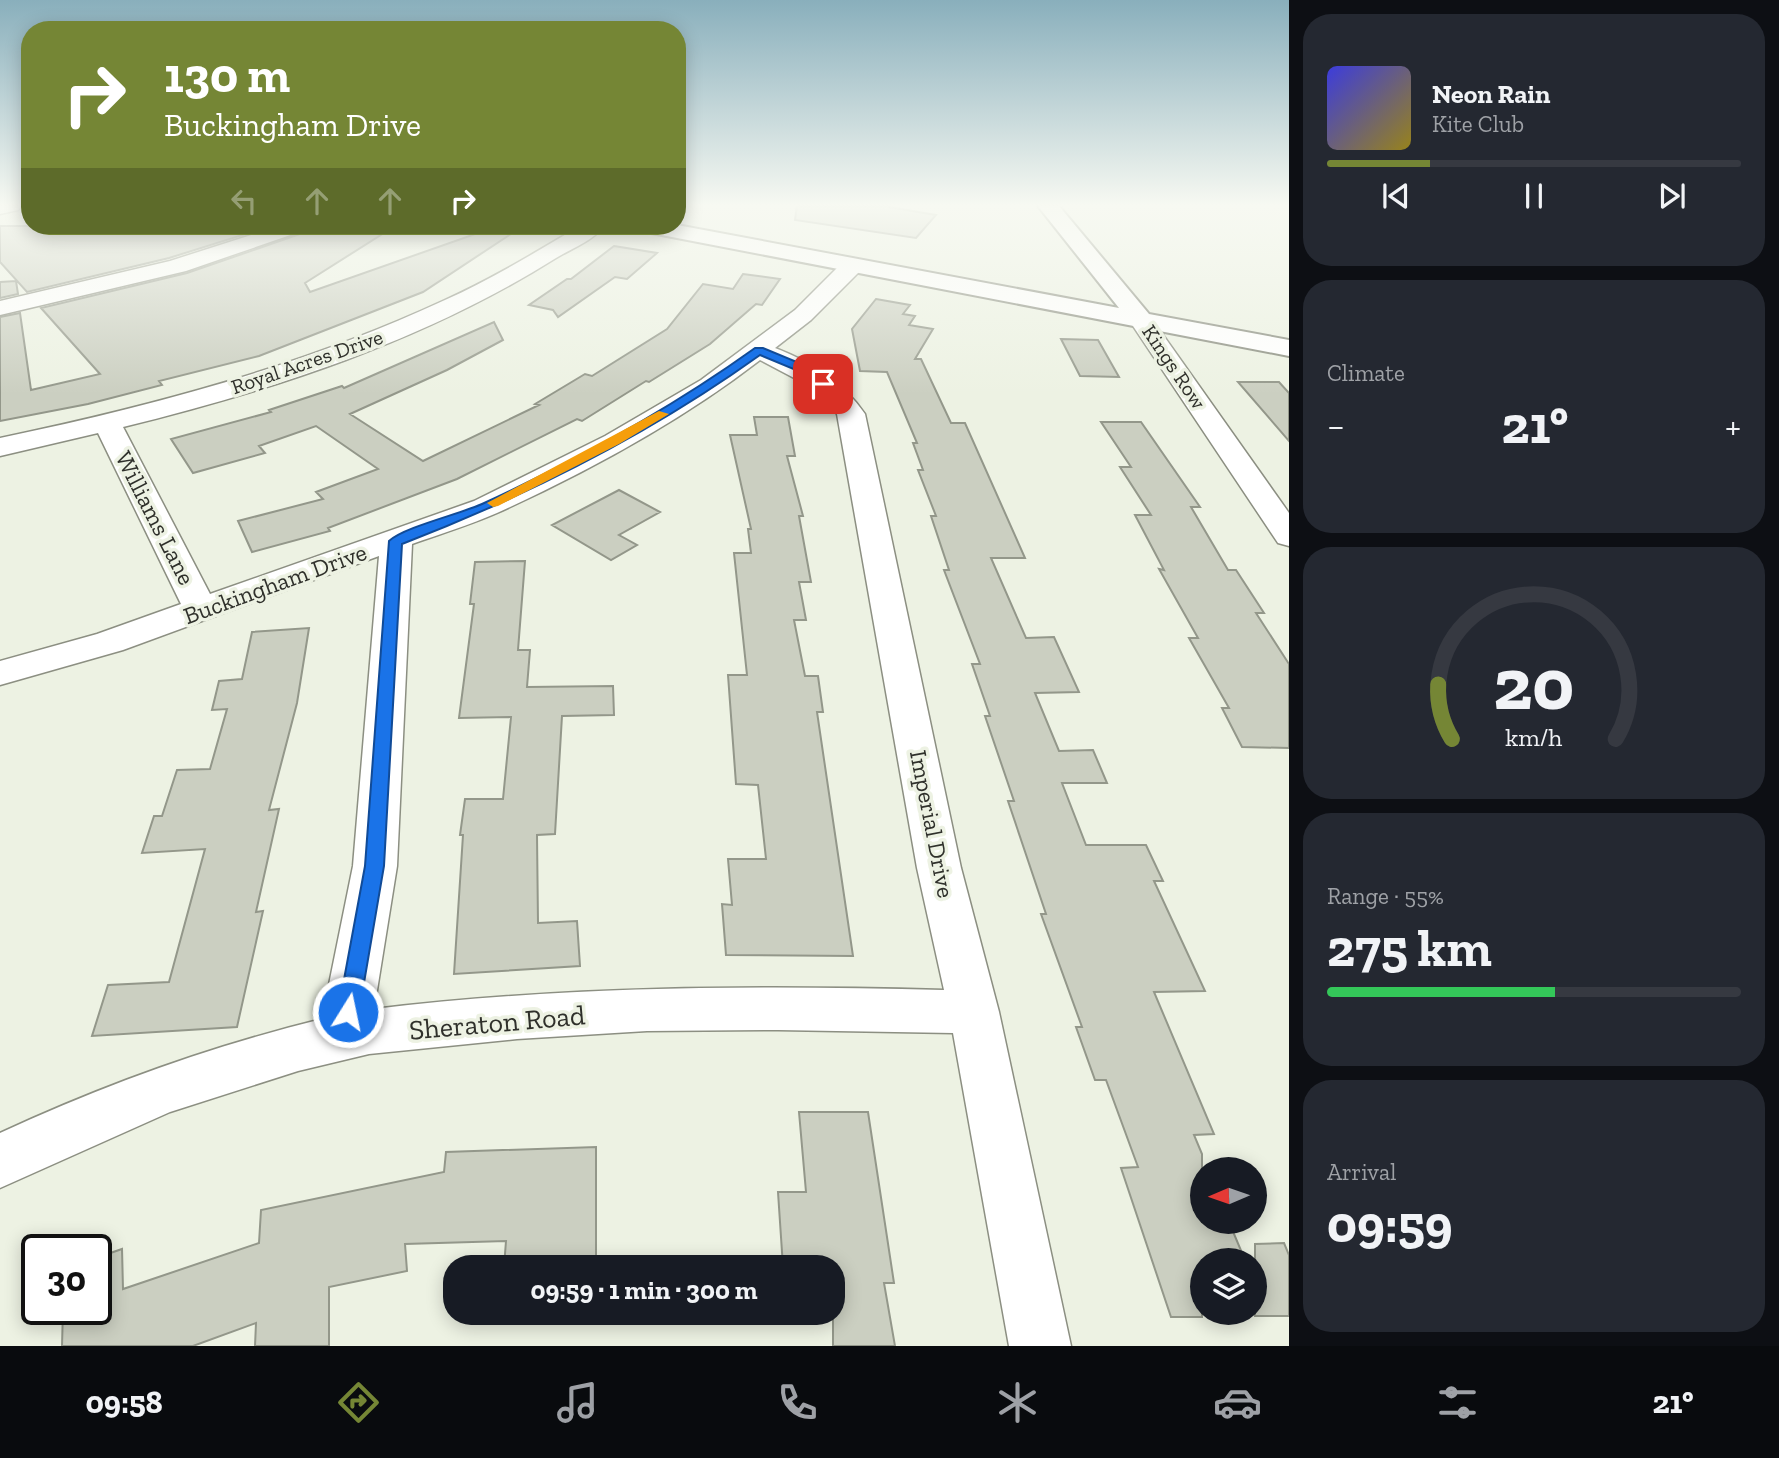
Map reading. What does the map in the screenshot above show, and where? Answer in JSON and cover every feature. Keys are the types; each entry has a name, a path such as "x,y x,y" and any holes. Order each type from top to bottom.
{"main road":[{"path":"873,269 1289,348"},
{"name":"Kings Row","path":"1099,269 1141,320"}],"street":[{"path":"0,307 132,278 161,269"},
{"name":"Royal Acres Drive","path":"0,447 108,425 268,378 418,322 486,291 526,269"},
{"name":"Buckingham Drive","path":"0,673 110,642 202,611 485,507 615,442 710,386 803,315 849,269"},
{"name":"Kings Row","path":"1141,320 1289,536"},
{"name":"Imperial Drive","path":"759,351 805,370 842,398 851,414 939,868 974,1012 1040,1346"},
{"name":"Williams Lane","path":"108,425 202,611"},
{"path":"344,1037 375,866 396,541"},
{"name":"Sheraton Road","path":"0,1161 65,1128 189,1082 344,1037 522,1015 762,1007 974,1012"}],"building":[{"path":"6,269 124,269 27,292"},
{"path":"199,269 327,269 305,283 310,292 376,269 458,269 423,292 259,356 159,381 162,385 88,404 0,421 0,317 20,313 31,390 100,374 41,308"},
{"path":"584,269 639,269 627,279 615,277 558,317 553,310 529,305 567,279"},
{"path":"743,274 780,279 762,305 756,304 710,344 649,382 646,381 582,421 577,419 457,479 328,528 330,531 252,552 238,521 323,499 316,492 378,469 316,426 259,446 265,453 193,473 171,439 271,412 269,410 342,386 344,388 494,322 503,340 447,370 350,414 423,461 539,405 535,404 585,374 592,376 667,329 703,284 733,289"},
{"path":"16,281 18,294 0,298 0,282"},
{"path":"876,299 910,305 903,314 915,316 909,325 933,329 915,359 921,359 951,423 965,423 1025,558 991,558 1026,638 1054,637 1079,692 1035,693 1059,751 1093,750 1107,783 1062,783 1086,845 1146,845 1163,881 1154,881 1205,991 1154,992 1214,1134 1194,1135 1202,1157 1190,1157 1190,1234 1234,1234 1240,1248 1190,1248 1190,1317 1171,1317 1121,1168 1138,1167 1106,1080 1095,1080 1076,1027 1082,1027 1041,914 1046,914 1008,801 1014,801 985,716 990,716 972,664 980,664 944,570 949,570 931,516 936,516 918,470 923,470 913,443 917,443 887,372 860,371 852,329"},
{"path":"1061,339 1098,340 1119,377 1080,376"},
{"path":"1238,382 1279,382 1289,393 1289,441"},
{"path":"754,417 788,417 795,456 787,456 803,516 799,516 811,582 799,582 806,620 794,620 805,676 818,676 823,712 817,712 853,956 726,955 722,904 732,905 728,859 766,859 758,785 736,784 728,675 747,675 734,553 751,553 748,529 751,529 730,435 757,435"},
{"path":"1101,422 1141,422 1200,507 1191,507 1228,570 1236,570 1264,613 1256,613 1289,664 1289,748 1242,747 1222,708 1229,708 1189,638 1198,638 1159,569 1164,570 1135,515 1151,515 1120,467 1131,467"},
{"path":"619,490 660,512 619,535 637,545 611,560 552,525"},
{"path":"525,561 518,650 530,650 527,687 613,686 614,715 562,716 555,834 537,835 538,923 577,921 580,966 454,974 463,835 460,835 465,799 503,799 511,717 459,718 474,604 470,604 475,562"},
{"path":"309,628 297,703 269,810 279,809 256,912 263,911 237,1027 92,1036 108,985 169,982 205,849 142,853 154,816 162,816 177,770 210,769 227,709 212,710 219,681 242,679 252,632"},
{"path":"799,1112 868,1112 894,1283 884,1283 895,1346 833,1346 833,1325 845,1325 845,1255 782,1255 778,1192 806,1192"},
{"path":"596,1147 596,1255 505,1255 506,1241 405,1244 407,1271 329,1287 329,1346 255,1346 256,1323 193,1346 62,1346 63,1325 112,1325 112,1252 122,1249 123,1289 259,1243 261,1210 444,1172 446,1152"},
{"path":"1284,1243 1289,1255 1289,1316 1267,1316 1267,1248 1255,1248 1255,1244"}],"slow traffic":[{"path":"493,503 615,442 663,414"}],"route":[{"path":"348,1012 375,866 396,541 485,507 615,442 710,386 759,351 805,370 823,384"}]}
